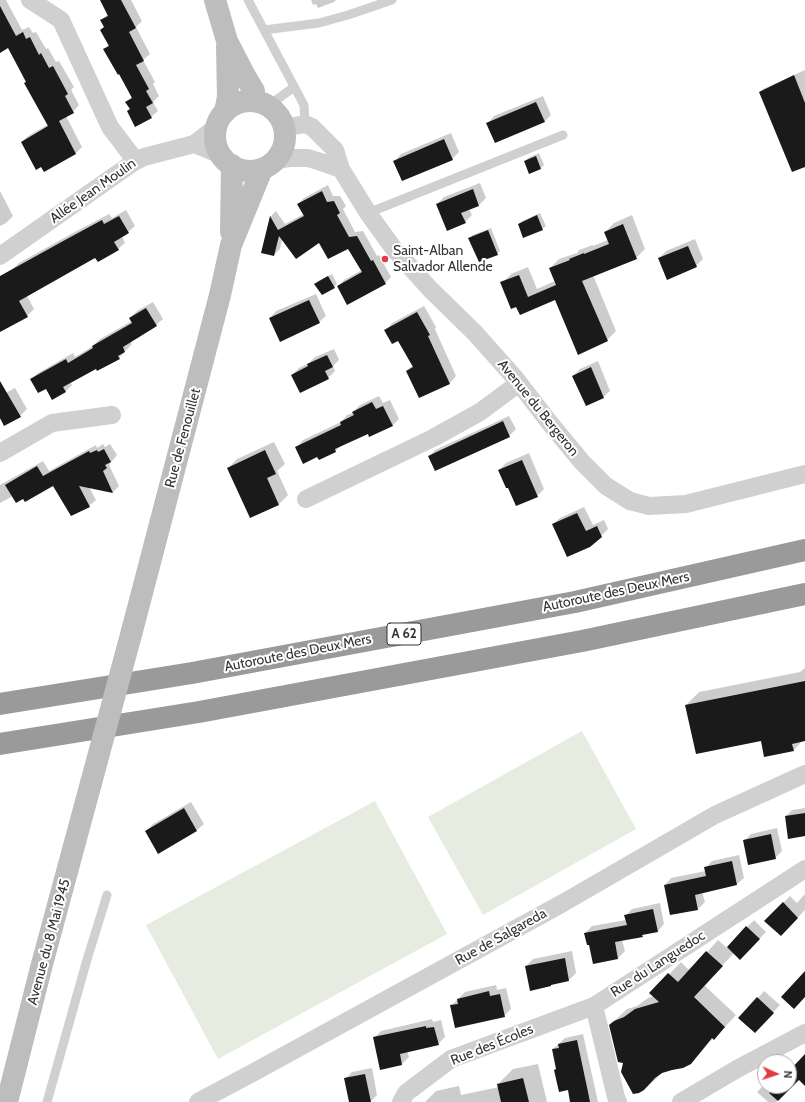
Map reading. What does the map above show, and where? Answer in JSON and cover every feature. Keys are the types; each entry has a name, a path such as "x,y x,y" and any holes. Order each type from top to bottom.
{"highway":[{"name":"Autoroute des Deux Mers","path":"0,704 192,673 575,602 805,550"},
{"path":"0,744 199,712 574,643 805,594"}],"main road":[{"name":"Rue de Fenouillet","path":"91,783 220,295 231,245 269,164 281,153 285,136 295,126 281,119 275,112 261,104 227,41 215,0"},
{"name":"Rue de Fenouillet","path":"227,41 228,97 216,138 218,148 226,160 231,245"},
{"path":"221,119 240,103 261,104"},
{"path":"226,160 238,169 254,171 269,164"},
{"name":"Avenue du 8 Mai 1945","path":"7,1102 41,968 91,783"}],"street":[{"path":"30,0 61,20 110,127 132,156 134,162"},
{"name":"Allée Jean Moulin","path":"0,256 134,162 144,157 194,144 221,119"},
{"name":"Avenue du Bergeron","path":"295,126 312,127 335,150 341,169 368,213 394,249 430,289 475,333 519,383 582,462 606,486 630,501 649,506 686,504 805,474"},
{"path":"194,144 226,160"},
{"path":"269,164 290,158 308,158 341,169"},
{"path":"306,499 433,438 480,412 519,383"},
{"path":"0,453 52,423 112,415"},
{"name":"Rue de Salgareda","path":"198,1102 564,903 715,815 805,774"},
{"name":"Rue du Languedoc","path":"594,1006 805,869"},
{"path":"594,1006 618,1102"},
{"name":"Rue des Écoles","path":"401,1102 406,1093 451,1059 594,1006"},
{"path":"681,1102 805,1033"}],"lane":[{"path":"248,0 304,105 295,126"},
{"path":"264,30 319,23 392,0"},
{"path":"261,104 294,87"},
{"path":"368,213 563,135"},
{"path":"47,1102 86,963 107,895"}],"shaded area":[{"path":"582,731 636,829 483,915 428,817"},
{"path":"375,801 447,934 218,1059 146,925"}],"building":[{"path":"100,0 121,0 136,28 129,32 144,61 136,65 149,89 146,91 153,103 146,107 152,118 135,127 127,111 130,109 125,102 132,98 103,49 109,46 100,30 104,27 100,20 108,16"},
{"path":"0,6 16,36 23,32 26,39 30,37 39,55 41,53 49,68 53,66 68,94 65,96 74,113 59,121 76,154 44,172 41,167 36,170 21,142 48,126 24,83 26,82 8,48 0,53"},
{"path":"794,75 805,103 805,167 792,172 759,92"},
{"path":"536,102 545,122 495,143 486,123"},
{"path":"444,139 453,160 402,181 393,161"},
{"path":"536,156 541,169 529,174 524,161"},
{"path":"473,189 479,206 461,213 466,223 447,231 436,204"},
{"path":"322,191 327,202 334,201 340,213 337,215 349,237 357,236 371,261 373,260 386,284 347,305 337,286 362,272 348,249 328,259 319,243 296,259 279,236 274,256 261,253 270,216 278,230 304,216 297,204"},
{"path":"537,215 543,230 523,238 518,224"},
{"path":"119,216 129,233 114,242 119,250 98,262 95,258 19,301 28,317 0,332 0,276 102,220 104,224"},
{"path":"623,224 637,259 582,281 608,341 578,355 555,300 520,315 516,307 511,309 500,282 519,275 528,297 556,285 549,268 609,244 604,232"},
{"path":"488,230 498,255 479,262 468,238"},
{"path":"688,246 697,267 667,280 658,258"},
{"path":"328,276 335,288 322,295 314,284"},
{"path":"309,300 320,323 280,342 269,318"},
{"path":"146,308 157,326 123,347 125,352 118,356 120,359 97,371 96,369 63,387 66,392 52,400 46,389 38,393 30,379 66,359 68,363 93,348 92,346 132,323 129,318"},
{"path":"417,312 430,335 428,336 450,384 419,398 406,371 413,367 398,341 392,344 384,330"},
{"path":"327,355 333,367 325,371 329,379 300,393 291,375 308,366 307,364"},
{"path":"591,367 604,398 586,406 572,376"},
{"path":"0,381 21,417 4,426 0,418"},
{"path":"372,402 376,409 383,406 393,426 369,437 368,434 335,449 336,452 319,460 317,457 303,464 295,447 341,425 340,422 354,415 352,412"},
{"path":"503,421 510,437 435,471 428,456"},
{"path":"104,449 111,462 105,465 107,468 103,471 113,493 79,486 90,507 71,516 53,486 25,502 23,499 16,503 5,485 37,466 43,476 89,451 90,453 97,450 98,452"},
{"path":"265,450 276,474 267,478 279,505 250,518 227,468"},
{"path":"522,460 538,497 516,506 498,470"},
{"path":"577,513 586,531 597,526 602,537 590,547 567,557 552,524"},
{"path":"805,681 805,741 792,744 794,751 764,757 761,741 696,754 685,705"},
{"path":"184,808 197,831 158,854 145,831"},
{"path":"805,813 805,836 788,839 785,816"},
{"path":"771,834 776,859 748,865 743,840"},
{"path":"732,861 737,885 695,895 698,910 670,915 664,885 706,876 704,867"},
{"path":"783,902 798,918 781,936 764,921"},
{"path":"653,909 658,932 642,935 643,937 615,942 618,959 593,964 589,945 587,945 584,933 627,925 624,915"},
{"path":"746,926 760,939 740,960 727,947"},
{"path":"706,951 723,966 694,997 725,1027 714,1040 712,1038 691,1064 683,1068 662,1073 644,1090 633,1094 621,1072 623,1063 618,1062 609,1025 635,1009 659,1002 649,993 668,973 678,982"},
{"path":"565,958 569,981 530,991 525,966"},
{"path":"805,971 805,997 794,1009 781,997"},
{"path":"489,991 490,996 500,994 505,1017 455,1028 450,1005 458,1004 457,999"},
{"path":"757,997 774,1013 755,1033 738,1018"},
{"path":"426,1026 426,1028 434,1027 439,1045 400,1054 402,1065 380,1070 373,1037"},
{"path":"577,1040 590,1102 570,1102 568,1090 559,1092 554,1070 556,1069 552,1049 559,1048 558,1044"},
{"path":"805,1054 805,1086 799,1080 797,1082 797,1062"},
{"path":"365,1074 371,1102 349,1102 344,1078"},
{"path":"523,1078 529,1102 501,1102 497,1084"},
{"path":"770,1094 785,1094 778,1101"}],"place":[{"name":"Saint-Alban Salvador Allende","path":"385,259"}]}
